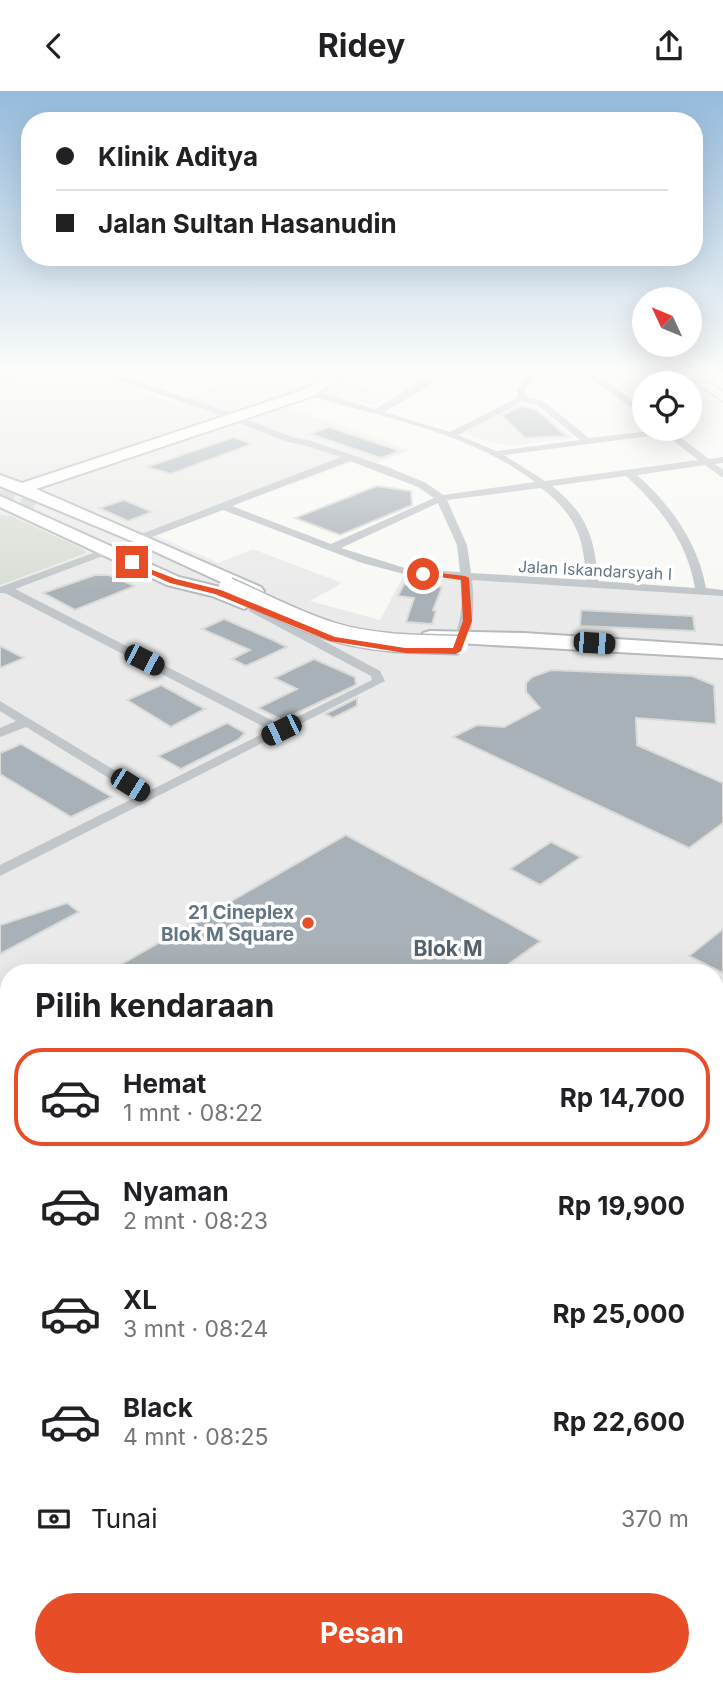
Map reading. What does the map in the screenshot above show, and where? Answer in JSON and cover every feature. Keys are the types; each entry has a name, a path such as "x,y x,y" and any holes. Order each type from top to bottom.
{"main road":[{"path":"17,496 40,471 128,444"},
{"path":"17,496 64,474 145,444"},
{"path":"17,496 47,493 53,481 64,474"},
{"path":"17,496 140,538 222,585 253,608 333,639 405,650 459,644 723,655"},
{"path":"17,496 107,551 173,581 222,585"},
{"path":"17,496 222,585 345,628 459,644 723,663"},
{"path":"17,496 323,629 359,638 420,644 723,655"}],"street":[{"path":"312,444 407,478 441,498 462,545 469,605 459,644"},
{"path":"474,444 499,453 545,486 581,523 586,535 592,585"},
{"path":"499,453 562,444"},
{"path":"685,444 723,475"},
{"path":"140,538 351,457"},
{"path":"333,547 441,498 723,460"},
{"path":"630,474 658,501 685,541 701,591"},
{"name":"Jalan Iskandarsyah I","path":"225,507 394,570 465,578 723,593"},
{"path":"3,590 107,551"},
{"path":"3,590 281,730"},
{"path":"0,871 364,690 379,678 253,608"},
{"path":"0,705 148,796"},
{"path":"0,733 27,721"}],"shaded area":[{"path":"0,444 395,444 411,450 368,467 355,461 153,534 218,563 253,549 342,583 310,601 380,620 404,575 723,592 723,964 0,964"},
{"path":"0,515 11,516 83,549 86,553 0,585"}],"building":[{"path":"212,444 251,444 171,474 147,467"},
{"path":"341,444 381,444 400,451 381,458"},
{"path":"377,486 411,491 412,505 340,535 295,518"},
{"path":"124,500 152,512 128,521 99,508"},
{"path":"95,575 109,575 135,586 75,610 43,593"},
{"path":"404,584 442,587 433,610 436,611 432,624 406,622 414,598 398,596"},
{"path":"581,610 693,616 695,631 580,626"},
{"path":"224,619 287,647 246,666 232,659 250,650 202,629"},
{"path":"0,646 24,658 0,668"},
{"path":"314,659 355,677 356,685 282,720 258,708 297,689 274,678"},
{"path":"551,670 692,676 714,685 716,724 636,718 637,745 723,783 723,823 689,848 453,737 477,725 504,727 540,708 526,692 526,683 532,677"},
{"path":"161,685 205,709 171,727 127,700"},
{"path":"357,698 357,706 333,718 325,714"},
{"path":"227,723 245,733 238,740 181,769 158,756"},
{"path":"21,744 112,797 71,817 0,774 0,753"},
{"path":"346,835 541,941 509,964 122,964"},
{"path":"551,842 581,857 540,885 510,869"},
{"path":"67,903 79,912 0,954 0,925"},
{"path":"723,929 723,964 705,964 689,956"}],"tunnel":[{"path":"0,493 37,508"}],"place":[{"name":"21 Cineplex Blok M Square","path":"308,923"}],"district":[{"name":"Blok M","path":"448,949"}],"route":[{"path":"132,562 173,581 218,592 333,639 405,650 456,651 467,621 469,605 465,578 423,574"}]}
